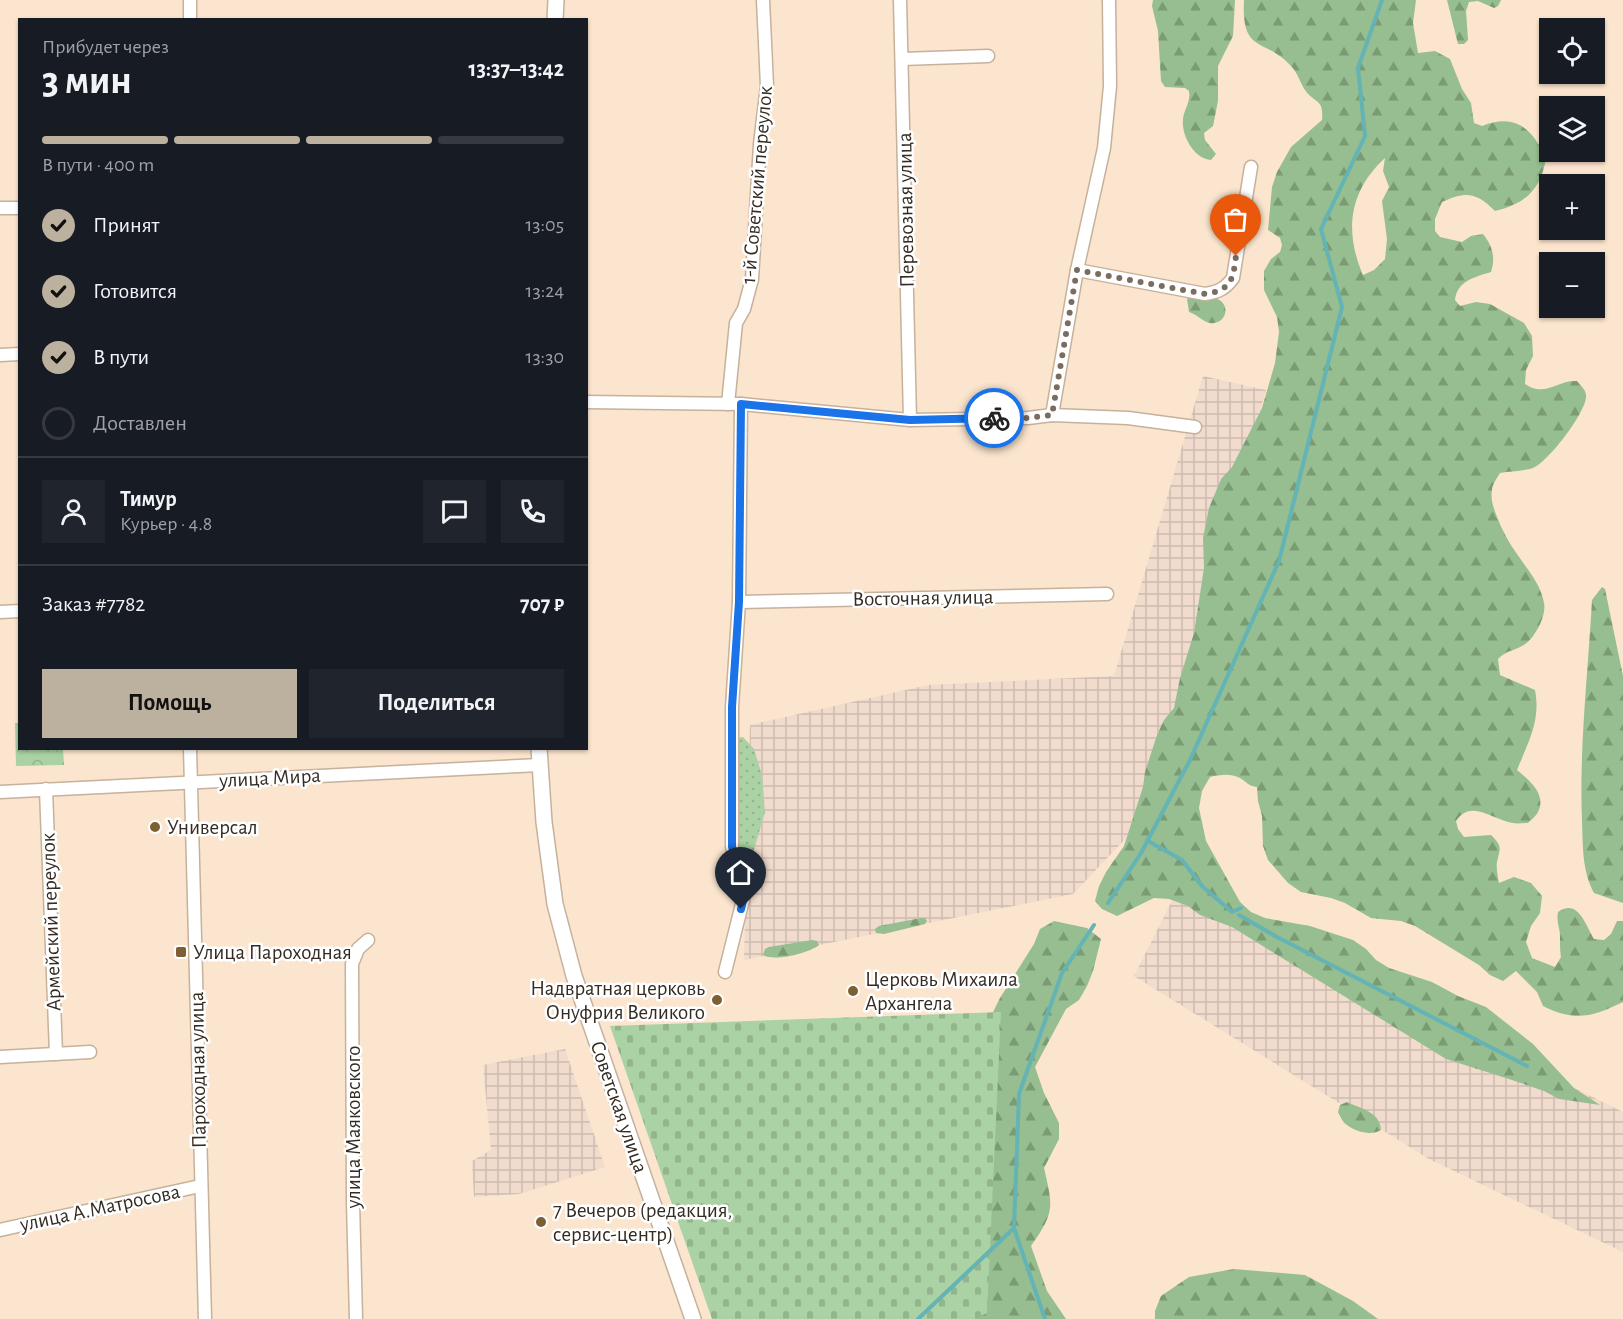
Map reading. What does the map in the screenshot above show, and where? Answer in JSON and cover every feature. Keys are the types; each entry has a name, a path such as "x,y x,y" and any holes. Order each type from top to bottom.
{"street":[{"path":"190,0 190,18"},
{"path":"555,18 556,0"},
{"name":"1-й Советский переулок","path":"728,404 736,323 744,309 752,279 766,86 763,0"},
{"name":"Перевозная улица","path":"900,0 910,420"},
{"path":"1052,415 1077,270 1104,148 1110,86 1109,0"},
{"path":"902,59 988,56"},
{"path":"1077,270 1205,294 1218,292 1233,278 1251,167"},
{"path":"0,208 18,208"},
{"path":"0,355 18,354"},
{"path":"588,402 741,404 910,420 1028,418 1052,415 1128,418 1195,427"},
{"path":"725,972 745,892 732,847 732,707 739,602 741,404"},
{"name":"Восточная улица","path":"739,602 1107,594"},
{"path":"0,612 18,611"},
{"name":"Пароходная улица","path":"190,750 205,1319"},
{"name":"Советская улица","path":"539,750 544,822 555,904 574,976 693,1319"},
{"name":"улица Мира","path":"0,792 540,765"},
{"name":"Армейский переулок","path":"46,789 56,1054"},
{"name":"улица Маяковского","path":"356,1319 352,1202 352,964 358,950 368,940"},
{"path":"0,1057 90,1052"},
{"name":"улица А.Матросова","path":"0,1230 200,1186"}],"shaded area":[{"path":"1203,376 1266,390 1148,815 1073,894 744,960 750,725 928,685 1114,676"},
{"path":"1177,891 1623,1112 1623,1252 1429,1159 1134,976"},
{"path":"565,1049 605,1167 519,1194 474,1197 472,1161 491,1150 483,1065"}],"green space":[{"path":"1153,0 1235,0 1233,36 1218,66 1218,101 1213,126 1204,133 1205,140 1216,154 1211,160 1205,159 1194,151 1186,139 1183,119 1189,91 1185,88 1165,87 1161,81 1158,31 1152,6"},
{"path":"1244,0 1416,0 1413,23 1418,53 1435,51 1450,59 1462,89 1471,103 1474,123 1482,126 1504,121 1513,123 1528,131 1539,144 1539,162 1545,162 1544,169 1542,174 1539,174 1536,187 1523,200 1495,211 1476,197 1458,196 1442,202 1435,219 1435,231 1440,237 1462,242 1471,236 1483,234 1489,242 1493,256 1491,272 1463,284 1455,300 1460,306 1476,302 1490,304 1524,323 1532,336 1533,356 1526,370 1525,384 1532,388 1545,389 1577,381 1586,395 1584,405 1573,425 1547,457 1533,468 1500,473 1492,493 1501,527 1537,583 1544,603 1542,619 1531,639 1498,659 1500,675 1535,690 1535,722 1517,770 1535,788 1540,805 1537,813 1528,823 1513,823 1475,811 1462,814 1456,821 1464,837 1491,835 1497,842 1500,848 1497,865 1499,883 1514,877 1531,883 1542,896 1540,913 1531,926 1526,942 1532,958 1555,967 1561,957 1558,912 1565,909 1576,910 1594,939 1604,940 1611,934 1617,921 1623,921 1623,1002 1583,1016 1554,1011 1543,1006 1537,992 1516,971 1503,981 1490,975 1479,965 1415,926 1401,921 1371,918 1345,903 1301,892 1288,883 1268,860 1263,846 1262,816 1257,787 1236,776 1210,777 1202,791 1199,808 1206,841 1240,902 1251,912 1265,918 1310,926 1353,940 1389,968 1432,982 1486,1007 1533,1044 1574,1088 1600,1105 1559,1099 1544,1091 1446,1059 1232,927 1200,915 1188,906 1169,899 1154,898 1117,916 1102,909 1095,901 1106,872 1124,846 1157,735 1164,720 1174,708 1180,678 1194,633 1204,568 1203,538 1209,508 1221,479 1232,467 1262,408 1275,363 1279,332 1277,317 1264,290 1264,271 1271,259 1280,252 1282,245 1280,238 1268,230 1272,187 1277,172 1291,147 1322,120 1322,108 1305,90 1293,69 1281,57 1257,43 1246,29","holes":["1385,158 1383,171 1389,187 1382,201 1387,239 1385,259 1374,270 1363,275 1353,243 1353,212 1364,184"]},
{"path":"1447,0 1501,0 1494,8 1478,1 1469,2 1466,11 1468,40 1464,44 1458,44"},
{"path":"1193,294 1221,301 1225,309 1222,319 1219,322 1210,323 1189,312 1187,299"},
{"path":"1602,587 1605,589 1623,676 1623,903 1594,893 1587,876 1583,849 1581,794 1584,710 1592,600"},
{"path":"15,723 18,723 18,750 63,750 64,765 16,766"},
{"path":"743,737 754,749 762,775 765,812 753,853 741,853 737,845 737,738"},
{"path":"921,918 927,921 925,924 884,934 876,933 875,929 879,926"},
{"path":"1054,921 1087,928 1101,939 1087,986 1079,1000 1066,1009 1035,1067 1044,1093 1059,1123 1059,1139 1044,1168 1050,1201 1048,1217 1031,1246 1047,1291 1066,1319 725,1319 986,1026 1000,998 1034,944 1040,929"},
{"path":"817,941 819,945 800,954 775,958 763,955 765,949 769,947"},
{"path":"1001,1012 987,1313 974,1319 712,1319 610,1026"},
{"path":"1347,1102 1374,1115 1381,1130 1373,1133 1364,1132 1355,1130 1346,1124 1338,1112 1340,1105"},
{"path":"1234,1269 1305,1275 1353,1301 1378,1319 1155,1319 1155,1311 1161,1296 1189,1277"}],"waterway":[{"path":"1108,903 1141,853 1190,760 1279,561 1342,307 1321,229 1365,136 1358,68 1382,0"},
{"path":"1148,841 1182,860 1202,886 1232,912 1241,908"},
{"path":"1239,915 1277,937 1527,1066"},
{"path":"1045,1319 1014,1228 1019,1094 1062,973 1094,925"},
{"path":"918,1319 1014,1228"}],"way so far":[{"path":"994,418 1052,415 1077,270 1205,294 1218,292 1227,286 1233,278 1236,256"}],"place":[{"name":"Универсал","path":"155,827"},
{"name":"Улица Пароходная","path":"181,952"},
{"name":"Церковь Михаила Архангела","path":"853,991"},
{"name":"Надвратная церковь Онуфрия Великого","path":"717,1000"},
{"name":"7 Вечеров (редакция, сервис-центр)","path":"541,1222"}],"route":[{"path":"741,909 745,892 732,847 732,707 739,602 741,404 910,420 994,418"}]}
